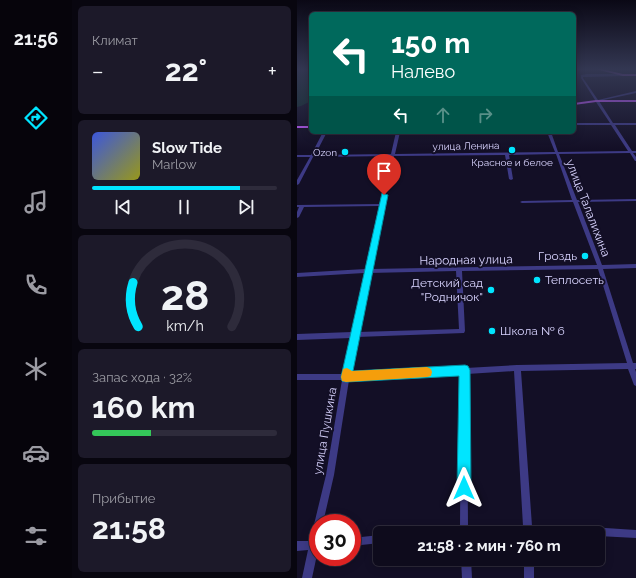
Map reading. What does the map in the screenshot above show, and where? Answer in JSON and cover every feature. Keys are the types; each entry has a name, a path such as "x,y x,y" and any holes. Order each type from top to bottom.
{"main road":[{"path":"576,104 596,101 636,101"},
{"path":"297,127 309,127"}],"street":[{"path":"593,96 636,160"},
{"path":"596,101 618,96"},
{"path":"576,124 636,124"},
{"path":"297,184 324,134"},
{"name":"улица Пушкина","path":"320,514 330,475 346,377 367,271 398,134"},
{"name":"улица Талалихина","path":"550,134 600,267 633,366 636,383"},
{"name":"улица Ленина","path":"297,156 636,152"},
{"path":"507,153 511,179"},
{"path":"297,172 303,173"},
{"path":"522,202 636,200"},
{"path":"297,216 300,206 382,205"},
{"name":"Народная улица","path":"297,275 367,271 636,266"},
{"path":"297,337 462,331 459,270"},
{"path":"297,377 346,377 517,368 633,366"},
{"path":"517,368 528,526"},
{"path":"464,526 465,370"},
{"path":"605,531 636,534"},
{"path":"361,541 373,540"},
{"path":"297,546 309,545"},
{"name":"улица Пушкина","path":"307,578 310,566"},
{"path":"466,566 467,578"},
{"path":"529,566 529,578"}],"green space":[{"path":"297,96 309,96 309,102 297,107"}],"slow traffic":[{"path":"347,373 346,377 427,372"}],"place":[{"name":"Красное и белое","path":"512,150"},
{"name":"Ozon","path":"345,152"},
{"name":"Гроздь","path":"585,256"},
{"name":"Теплосеть","path":"537,280"},
{"name":"Детский сад \"Родничок\"","path":"491,290"},
{"name":"Школа № 6","path":"492,331"}],"route":[{"path":"384,195 346,377 465,370 464,488"}]}
